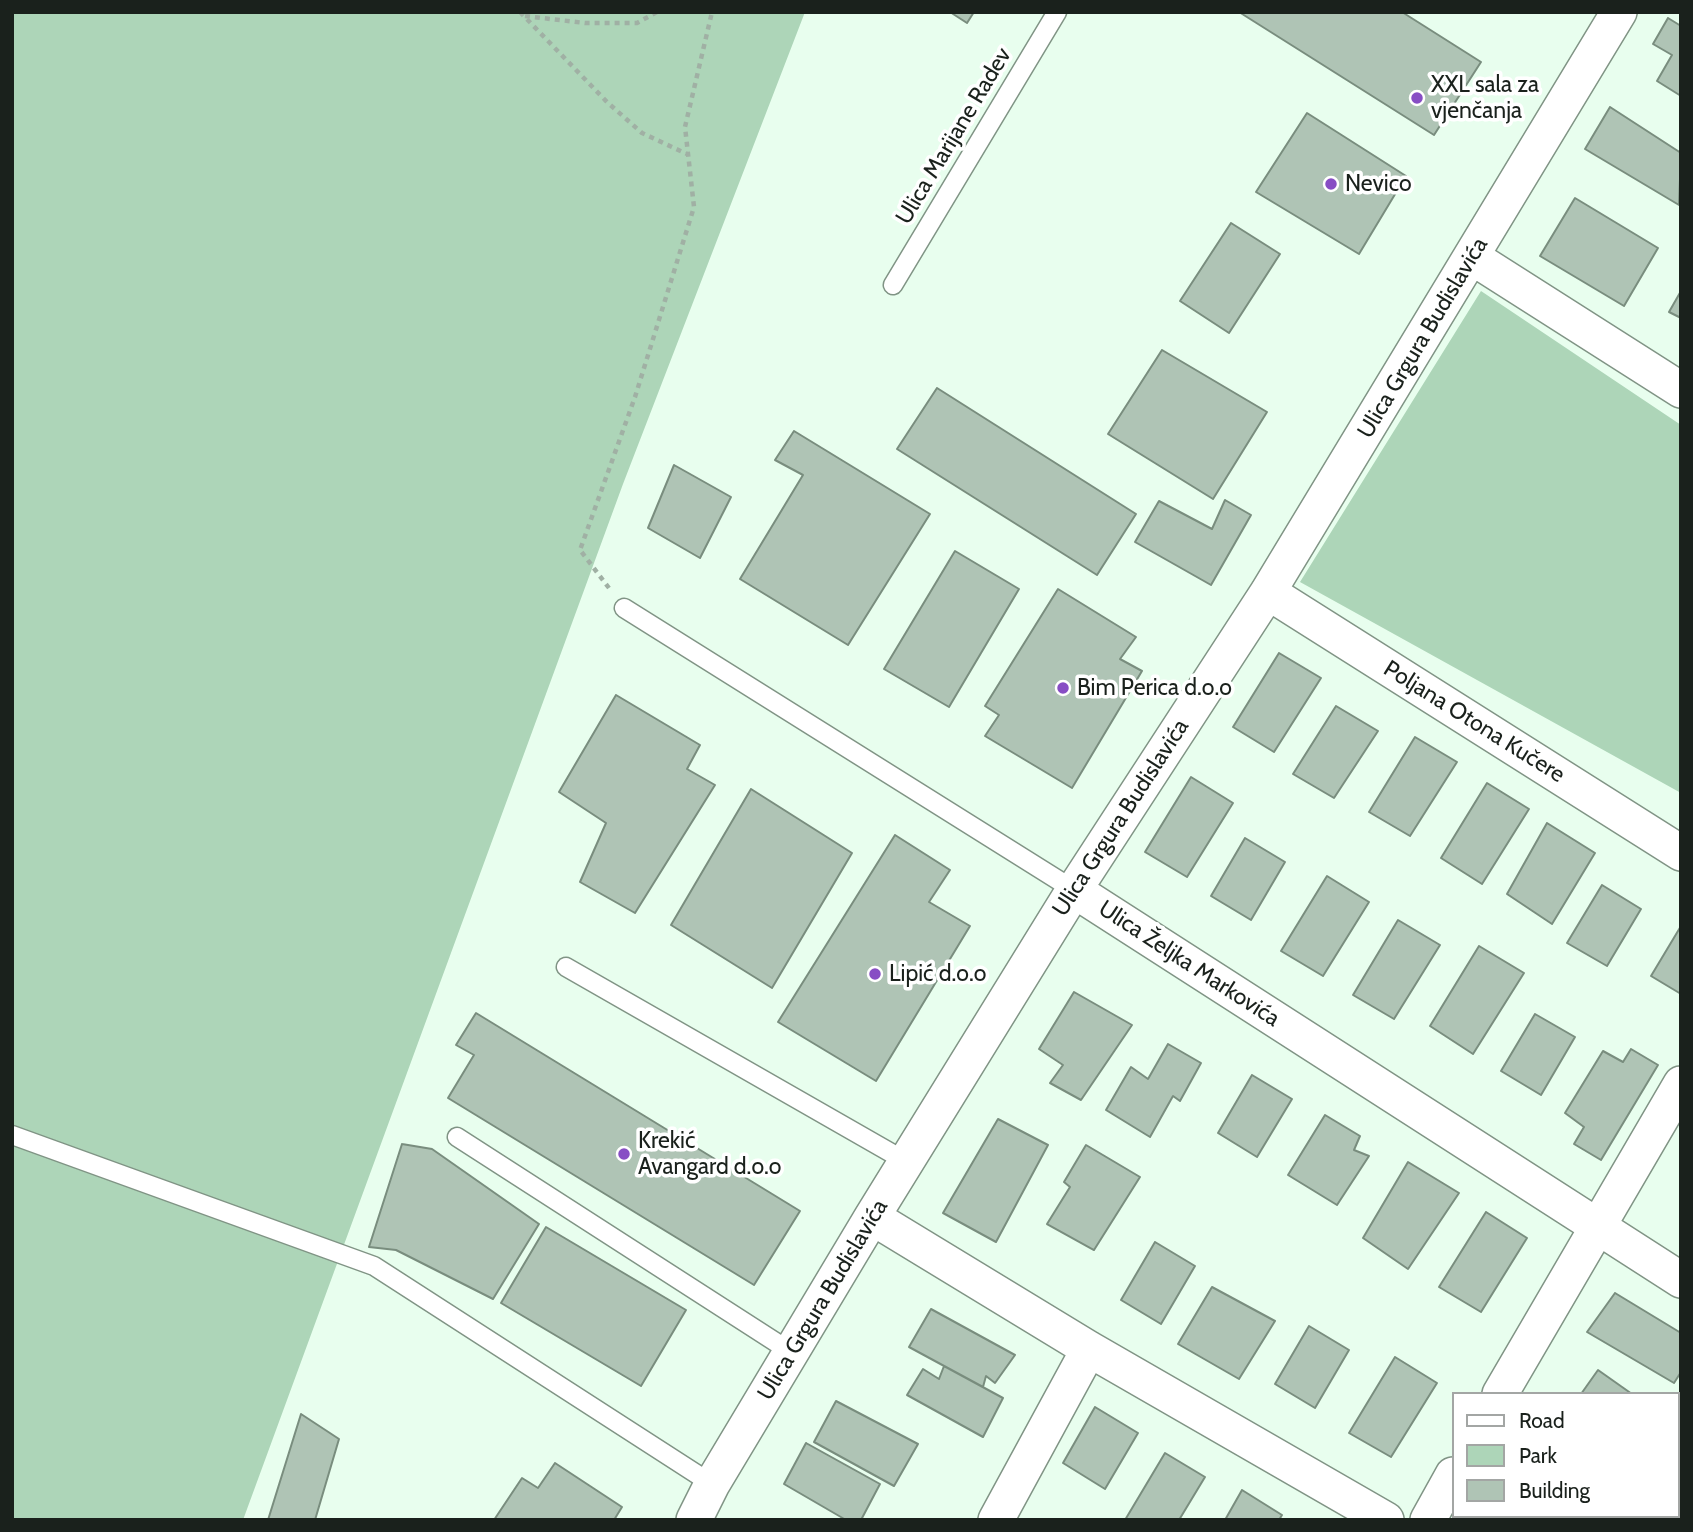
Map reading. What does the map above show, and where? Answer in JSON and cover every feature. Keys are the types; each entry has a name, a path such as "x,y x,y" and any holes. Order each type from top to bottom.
{"street":[{"name":"Ulica Grgura Budislavića","path":"694,1520 712,1484 872,1217 1074,890 1268,592 1619,12"},
{"path":"1472,257 1681,390"},
{"name":"Poljana Otona Kučere","path":"1268,592 1681,853"},
{"name":"Ulica Željka Markovića","path":"1074,890 1681,1280"},
{"path":"1501,1392 1595,1227 1681,1084"},
{"path":"872,1217 1088,1349 1387,1520"},
{"path":"996,1520 1088,1349"},
{"path":"1427,1520 1452,1477"}],"lane":[{"name":"Ulica Marijane Radev","path":"893,285 1057,12"},
{"name":"Ulica Željka Markovića","path":"624,608 1074,890"},
{"path":"566,967 906,1162"},
{"path":"12,1135 374,1266 712,1484"},
{"path":"457,1137 792,1352"}],"path":[{"path":"522,14 585,23 637,23 657,12"},
{"path":"624,608 580,550 635,397 694,207 685,127 712,12"},
{"path":"522,14 607,102 642,133 688,155"}],"green space":[{"path":"12,12 805,12 623,484 243,1520 12,1520"},
{"path":"1481,291 1681,425 1681,793 1300,582"}],"building":[{"path":"950,12 974,12 967,23"},
{"name":"XXL sala za vjenčanja","path":"1239,12 1402,12 1481,62 1434,135"},
{"path":"1668,18 1681,26 1681,96 1657,81 1672,55 1653,44"},
{"path":"1610,107 1681,153 1679,205 1585,149"},
{"name":"Nevico","path":"1307,113 1406,176 1359,254 1256,192"},
{"path":"1575,198 1658,248 1624,306 1540,256"},
{"path":"1231,223 1280,254 1229,333 1180,301"},
{"path":"1681,291 1681,318 1669,312"},
{"path":"1162,350 1267,412 1213,499 1108,434"},
{"path":"937,388 1136,514 1097,575 897,449"},
{"path":"794,431 930,514 848,645 740,579 803,475 775,460"},
{"path":"674,465 731,497 700,558 648,528"},
{"path":"1225,500 1251,515 1211,585 1135,542 1159,501 1212,529"},
{"path":"955,551 1019,589 949,707 884,669"},
{"name":"Bim Perica d.o.o","path":"1058,589 1136,637 1120,659 1142,671 1072,788 985,736 999,715 985,706"},
{"path":"1279,653 1321,678 1274,752 1233,727"},
{"path":"616,695 700,745 687,769 715,785 635,913 580,882 606,823 559,792"},
{"path":"1336,706 1378,731 1334,798 1293,774"},
{"path":"1415,737 1457,762 1410,836 1369,812"},
{"path":"1191,777 1233,803 1187,877 1145,852"},
{"path":"1487,783 1529,809 1482,884 1441,858"},
{"path":"751,789 852,853 772,988 671,925"},
{"path":"1547,823 1595,853 1552,924 1507,894"},
{"name":"Lipić d.o.o","path":"895,835 950,870 929,902 970,926 876,1081 778,1022"},
{"path":"1245,838 1285,862 1251,920 1211,896"},
{"path":"1327,876 1369,902 1323,976 1281,951"},
{"path":"1602,885 1641,909 1607,966 1567,943"},
{"path":"1398,920 1440,945 1394,1019 1353,995"},
{"path":"1681,926 1681,994 1651,976"},
{"path":"1479,946 1524,973 1473,1054 1430,1026"},
{"path":"1074,992 1132,1025 1081,1100 1050,1083 1063,1065 1039,1049"},
{"name":"Krekić Avangard d.o.o","path":"476,1013 800,1211 754,1285 448,1098 474,1055 456,1045"},
{"path":"1535,1014 1575,1037 1541,1095 1501,1071"},
{"path":"1168,1044 1201,1063 1180,1101 1173,1096 1150,1137 1106,1110 1131,1067 1148,1079"},
{"path":"1631,1049 1658,1065 1601,1160 1574,1144 1584,1127 1565,1113 1603,1051 1623,1062"},
{"path":"1252,1075 1292,1099 1257,1157 1218,1133"},
{"path":"1325,1115 1360,1136 1354,1150 1369,1156 1337,1205 1288,1175"},
{"path":"998,1119 1048,1145 996,1242 943,1213"},
{"path":"402,1144 432,1149 539,1224 493,1299 396,1250 369,1247"},
{"path":"1086,1145 1140,1177 1094,1250 1047,1224 1070,1187 1064,1182"},
{"path":"1408,1162 1459,1193 1408,1269 1363,1238"},
{"path":"1486,1212 1527,1238 1481,1312 1439,1287"},
{"path":"546,1227 686,1310 641,1386 501,1303"},
{"path":"1155,1242 1195,1266 1161,1324 1121,1300"},
{"path":"1212,1287 1275,1321 1239,1379 1178,1344"},
{"path":"1615,1293 1681,1333 1681,1372 1674,1383 1587,1332"},
{"path":"931,1309 1015,1355 995,1383 986,1376 983,1387 909,1347"},
{"path":"1309,1326 1349,1350 1315,1408 1275,1384"},
{"path":"1395,1357 1437,1383 1391,1457 1349,1433"},
{"path":"944,1366 1003,1398 983,1437 907,1395 923,1369 939,1379"},
{"path":"1598,1370 1629,1392 1582,1392"},
{"path":"836,1401 918,1444 894,1486 814,1442"},
{"path":"1095,1407 1138,1433 1105,1489 1063,1463"},
{"path":"301,1414 339,1439 315,1520 268,1520"},
{"path":"806,1443 880,1484 861,1520 846,1520 784,1484"},
{"path":"1165,1453 1205,1477 1179,1520 1125,1520"},
{"path":"555,1463 622,1507 614,1520 494,1520 522,1478 538,1488"},
{"path":"1242,1490 1282,1515 1279,1520 1225,1520"},
{"path":"1535,1518 1538,1520 1479,1520"}],"place":[{"name":"XXL sala za vjenčanja","path":"1417,98"},
{"name":"Nevico","path":"1331,184"},
{"name":"Bim Perica d.o.o","path":"1063,688"},
{"name":"Lipić d.o.o","path":"875,974"},
{"name":"Krekić Avangard d.o.o","path":"624,1154"}]}
